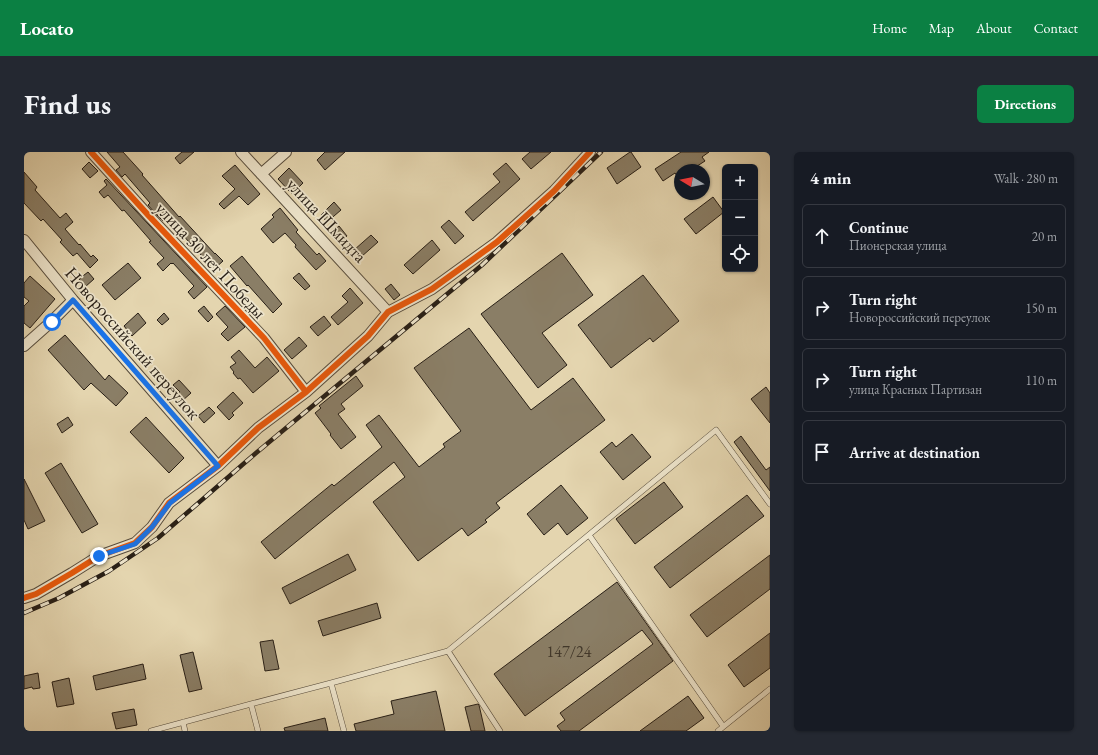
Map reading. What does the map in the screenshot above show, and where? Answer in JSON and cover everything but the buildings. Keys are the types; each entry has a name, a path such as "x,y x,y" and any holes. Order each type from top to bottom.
{"street":[{"name":"улица 30 лет Победы","path":"91,152 264,338 306,392"},
{"name":"улица Шмидта","path":"241,152 388,312"},
{"path":"261,174 286,152"},
{"path":"24,598 36,594 99,556 135,544 152,527 170,503 218,466 258,428 306,392 368,336 388,312 432,289 497,242 554,191 590,152"},
{"name":"Новороссийский переулок","path":"24,240 73,300 218,466"},
{"path":"24,346 52,322 73,300"}],"lane":[{"path":"151,731 448,651 716,430 770,504"},
{"path":"589,535 724,726"},
{"path":"448,651 500,731"},
{"path":"331,683 344,731"},
{"path":"718,731 770,689"},
{"path":"251,704 258,731"},
{"path":"183,722 185,731"}],"railway":[{"path":"24,613 59,598 109,571 158,538 256,453 482,265 601,152"}],"cycle path":[{"path":"91,152 264,338 306,392"},
{"path":"24,598 36,594 99,556 135,543 152,527 169,503 218,466 258,428 306,392 368,336 388,312 432,289 497,242 554,191 590,152"}],"route":[{"path":"52,322 73,300 218,466 170,503 152,527 135,544 99,556"}]}
